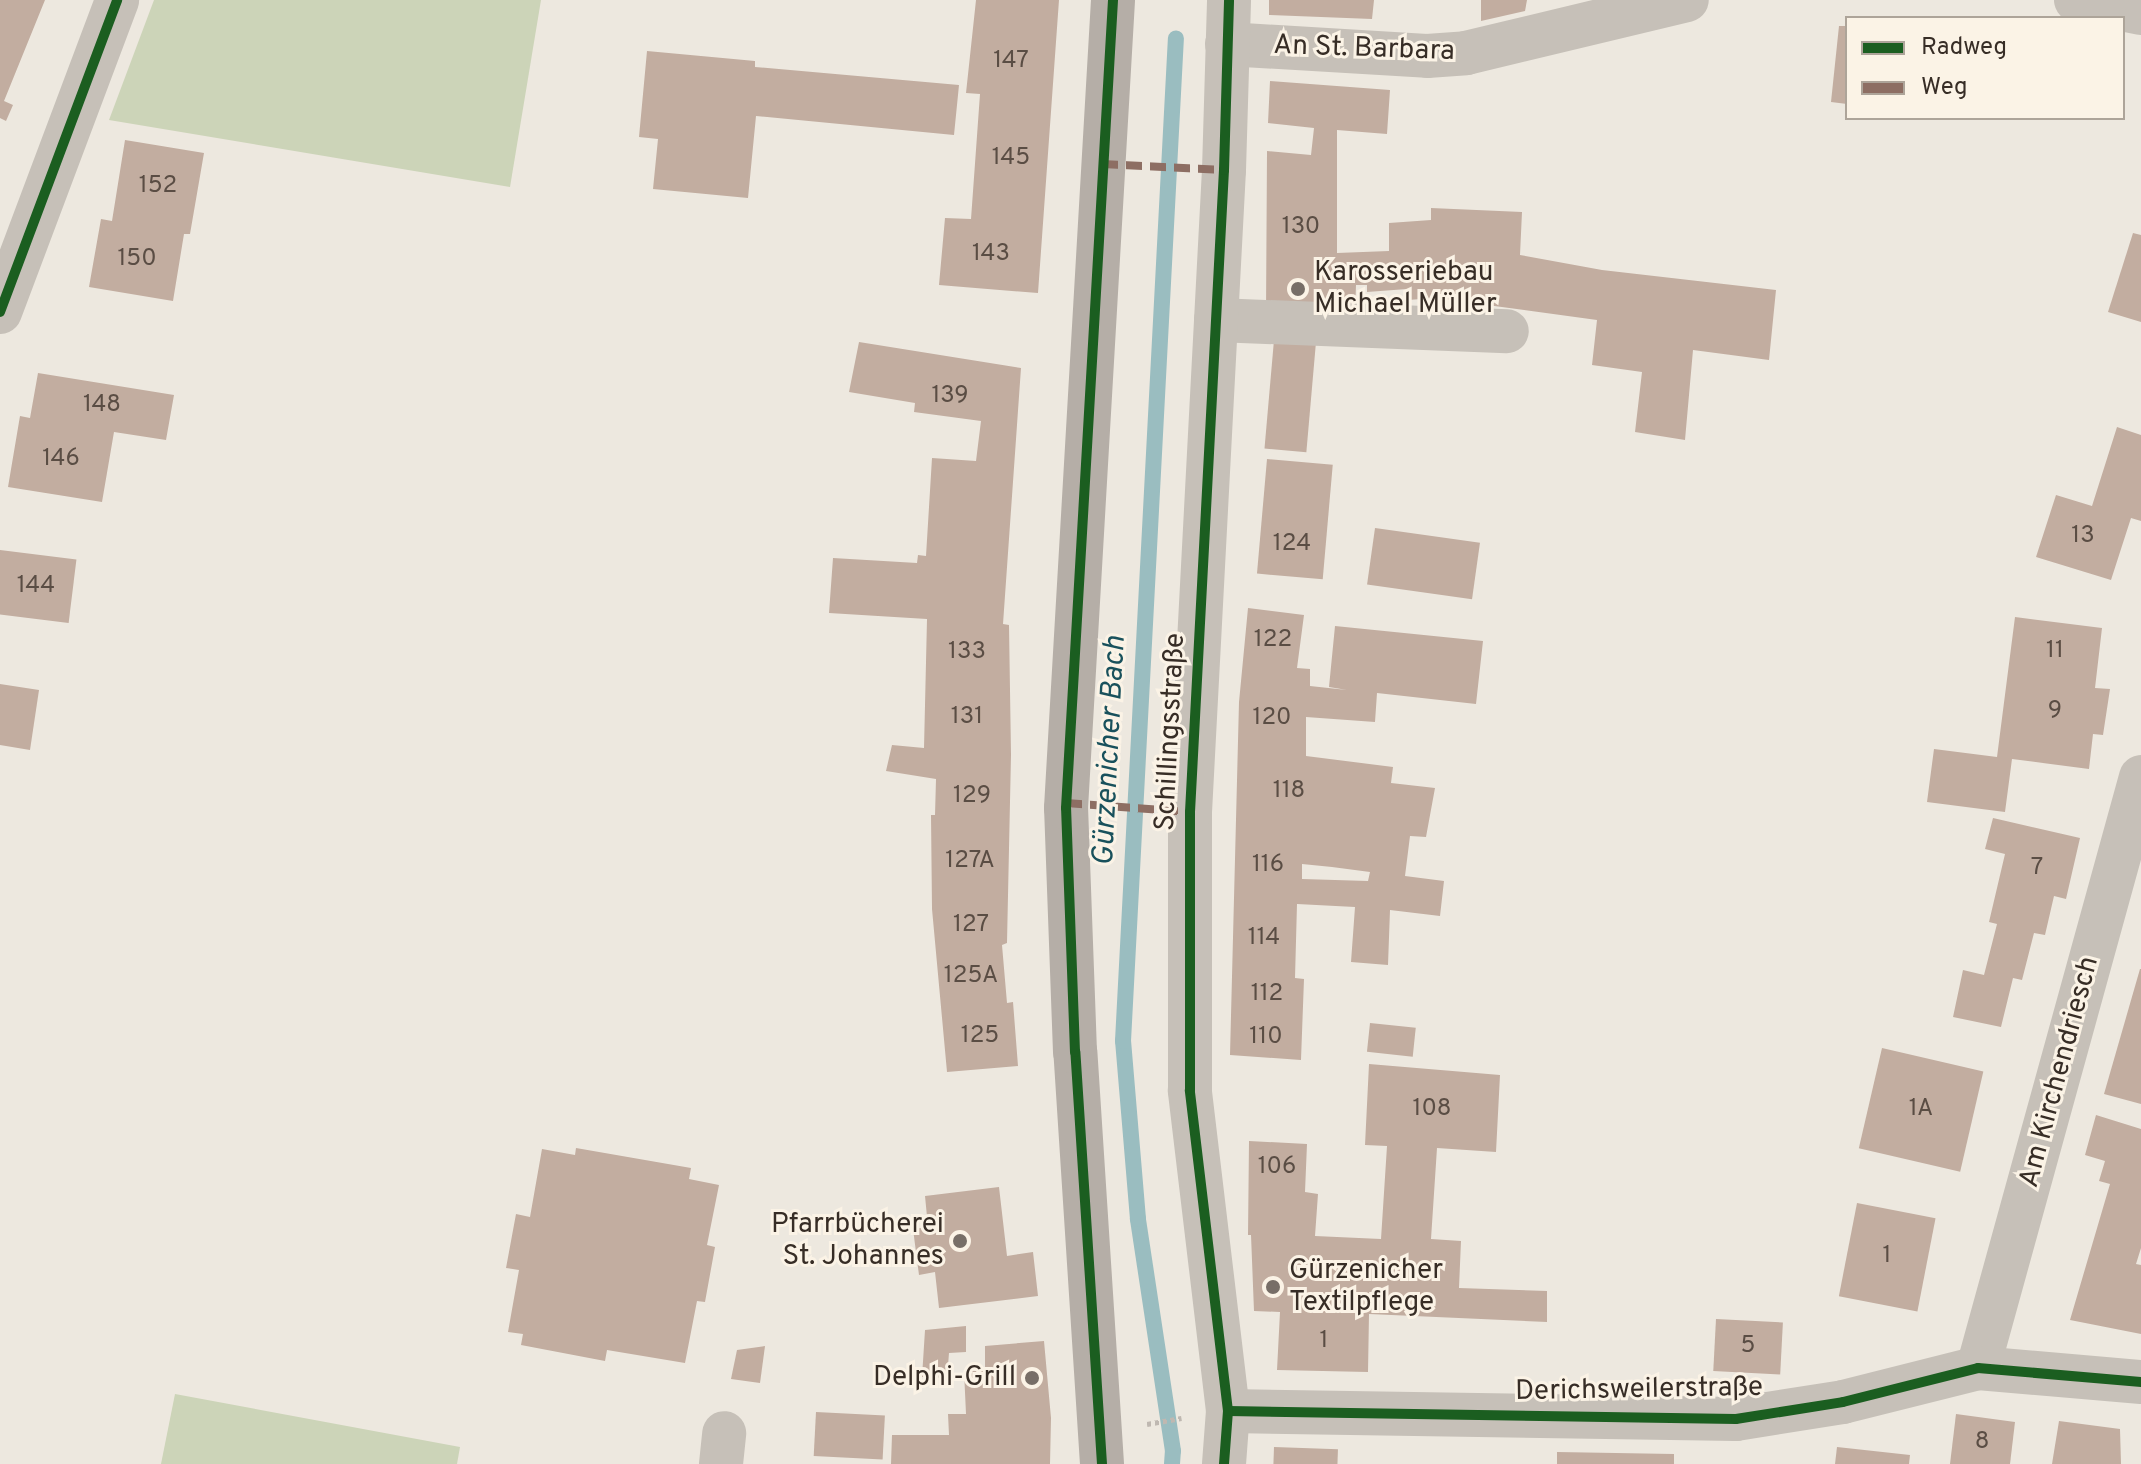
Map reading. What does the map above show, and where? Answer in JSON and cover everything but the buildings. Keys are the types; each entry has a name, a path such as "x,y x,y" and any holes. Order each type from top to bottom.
{"main road":[{"path":"1102,1464 1075,1052 1066,803 1113,0"}],"street":[{"path":"0,312 117,0"},
{"name":"Schillingsstraße","path":"1224,1464 1207,1414 1190,1090 1190,812 1229,0"},
{"name":"An St. Barbara","path":"1227,44 1427,56 1466,53 1687,0"},
{"path":"2076,0 2141,13"},
{"path":"1216,320 1507,331"},
{"name":"Am Kirchendriesch","path":"1978,1368 2141,777"},
{"name":"Derichsweilerstraße","path":"1207,1414 1736,1419 1843,1402 1978,1368 2141,1382"}],"path":[{"path":"1142,1425 1207,1414"}],"green space":[{"path":"154,0 541,0 510,187 109,120"},
{"path":"175,1394 460,1447 457,1464 161,1464"}],"waterway":[{"name":"Gürzenicher Bach","path":"1172,1464 1173,1451 1138,1219 1123,1041 1176,38"}],"marked path":[{"path":"1102,164 1224,170"},
{"path":"1066,803 1190,812"}],"cycle path":[{"path":"0,312 117,0"},
{"path":"1102,1464 1075,1052 1066,808 1113,0"},
{"path":"1224,1464 1228,1411 1190,1090 1190,812 1224,170 1229,0"},
{"path":"1228,1411 1736,1419 1843,1402 1978,1368 2141,1382"}],"place":[{"name":"Karosseriebau Michael Müller","path":"1298,289"},
{"name":"Pfarrbücherei St. Johannes","path":"960,1241"},
{"name":"Gürzenicher Textilpflege","path":"1273,1287"},
{"name":"Delphi-Grill","path":"1032,1378"}]}
